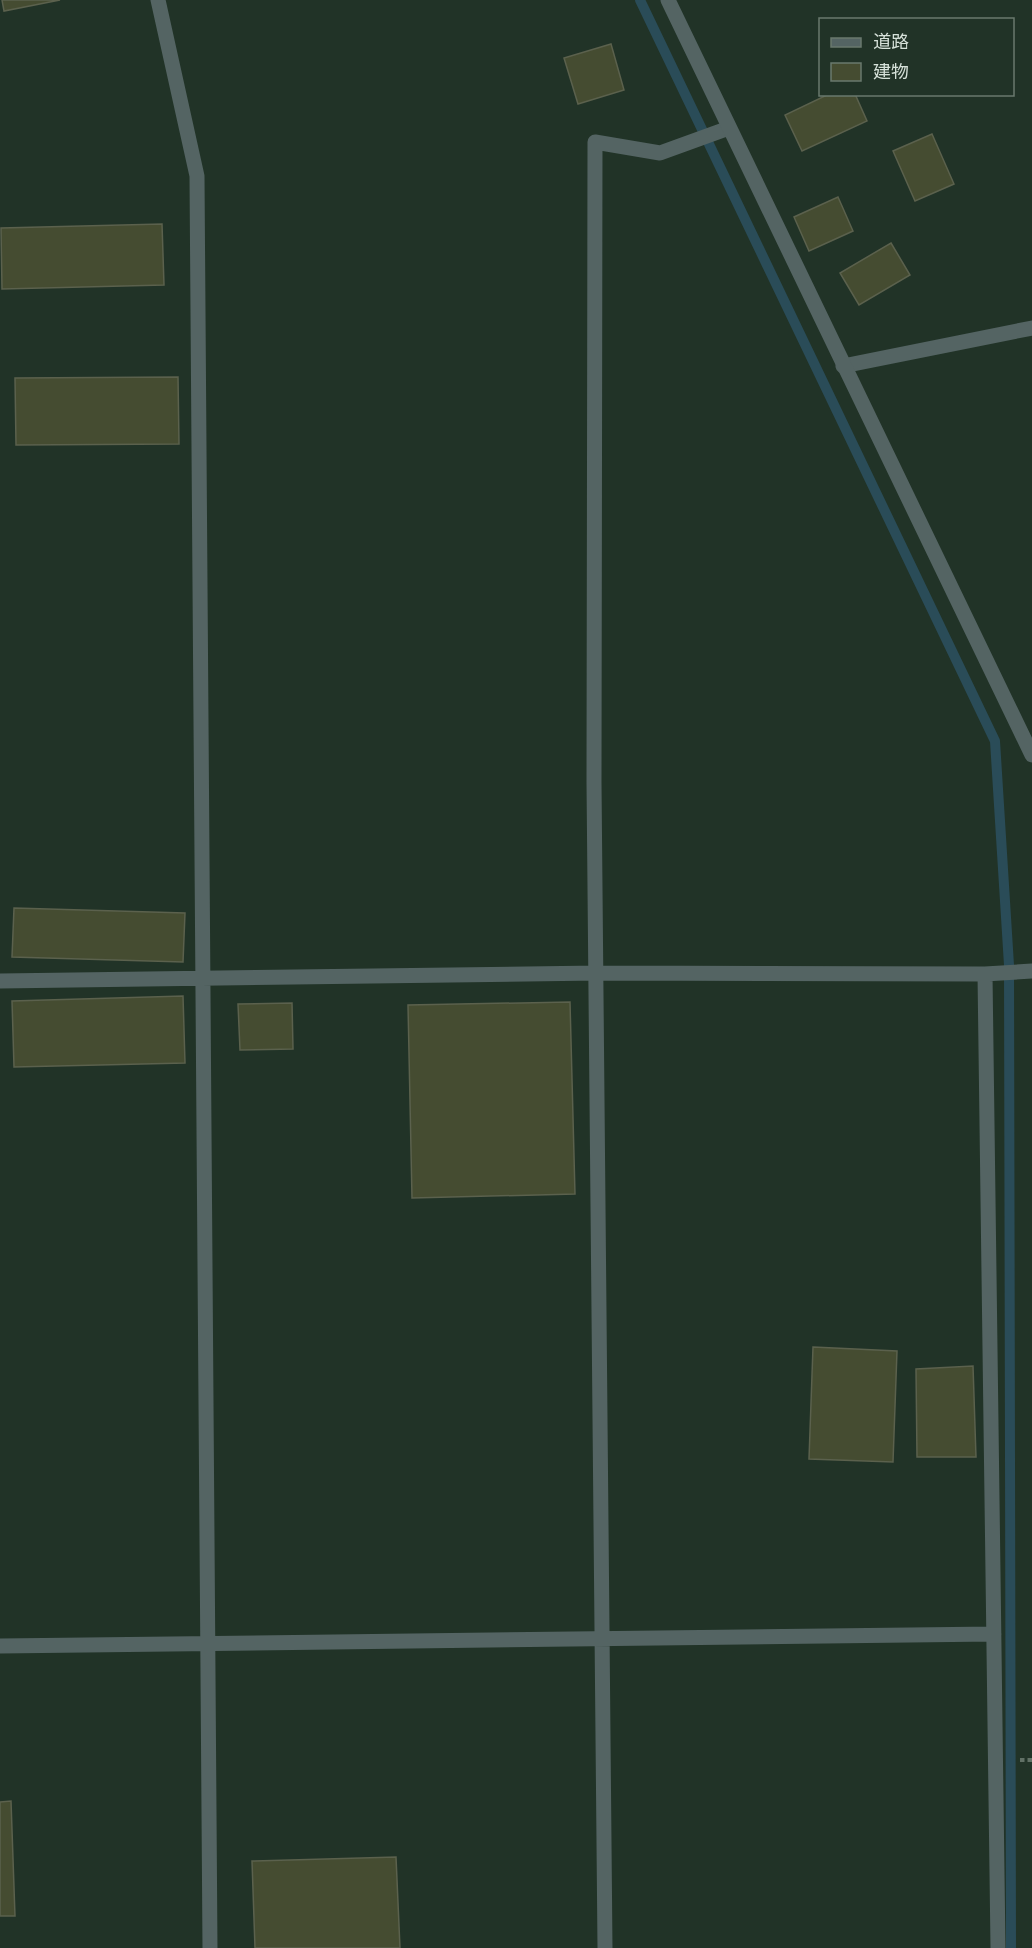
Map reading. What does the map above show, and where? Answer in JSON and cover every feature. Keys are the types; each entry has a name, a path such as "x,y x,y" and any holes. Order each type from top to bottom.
{"street":[{"path":"158,0 197,176 210,1948"},
{"path":"668,0 1032,755"},
{"path":"605,1948 594,782 595,142 660,153 729,128"},
{"path":"843,366 1032,328"},
{"path":"0,981 597,973 985,974 1032,971"},
{"path":"985,974 998,1948"},
{"path":"0,1646 994,1634"}],"path":[{"path":"1018,1760 1032,1760"}],"building":[{"path":"2,0 60,0 4,11"},
{"path":"611,44 624,90 578,104 564,58"},
{"path":"825,96 856,96 867,121 802,151 785,115"},
{"path":"932,134 954,184 915,201 893,151"},
{"path":"838,197 853,231 809,251 794,217"},
{"path":"162,224 164,285 2,289 1,228"},
{"path":"891,243 910,275 859,305 840,273"},
{"path":"178,377 179,444 16,445 15,378"},
{"path":"14,908 185,913 183,962 12,957"},
{"path":"183,996 185,1063 14,1067 12,1001"},
{"path":"570,1002 575,1194 412,1198 408,1005"},
{"path":"292,1003 293,1049 240,1050 238,1004"},
{"path":"813,1347 897,1351 893,1462 809,1459"},
{"path":"973,1366 976,1457 917,1457 916,1369"},
{"path":"11,1801 15,1916 0,1916 0,1802"},
{"path":"396,1857 400,1948 255,1948 252,1861"}],"waterway":[{"path":"640,0 995,741 1009,965 1011,1948"}]}
